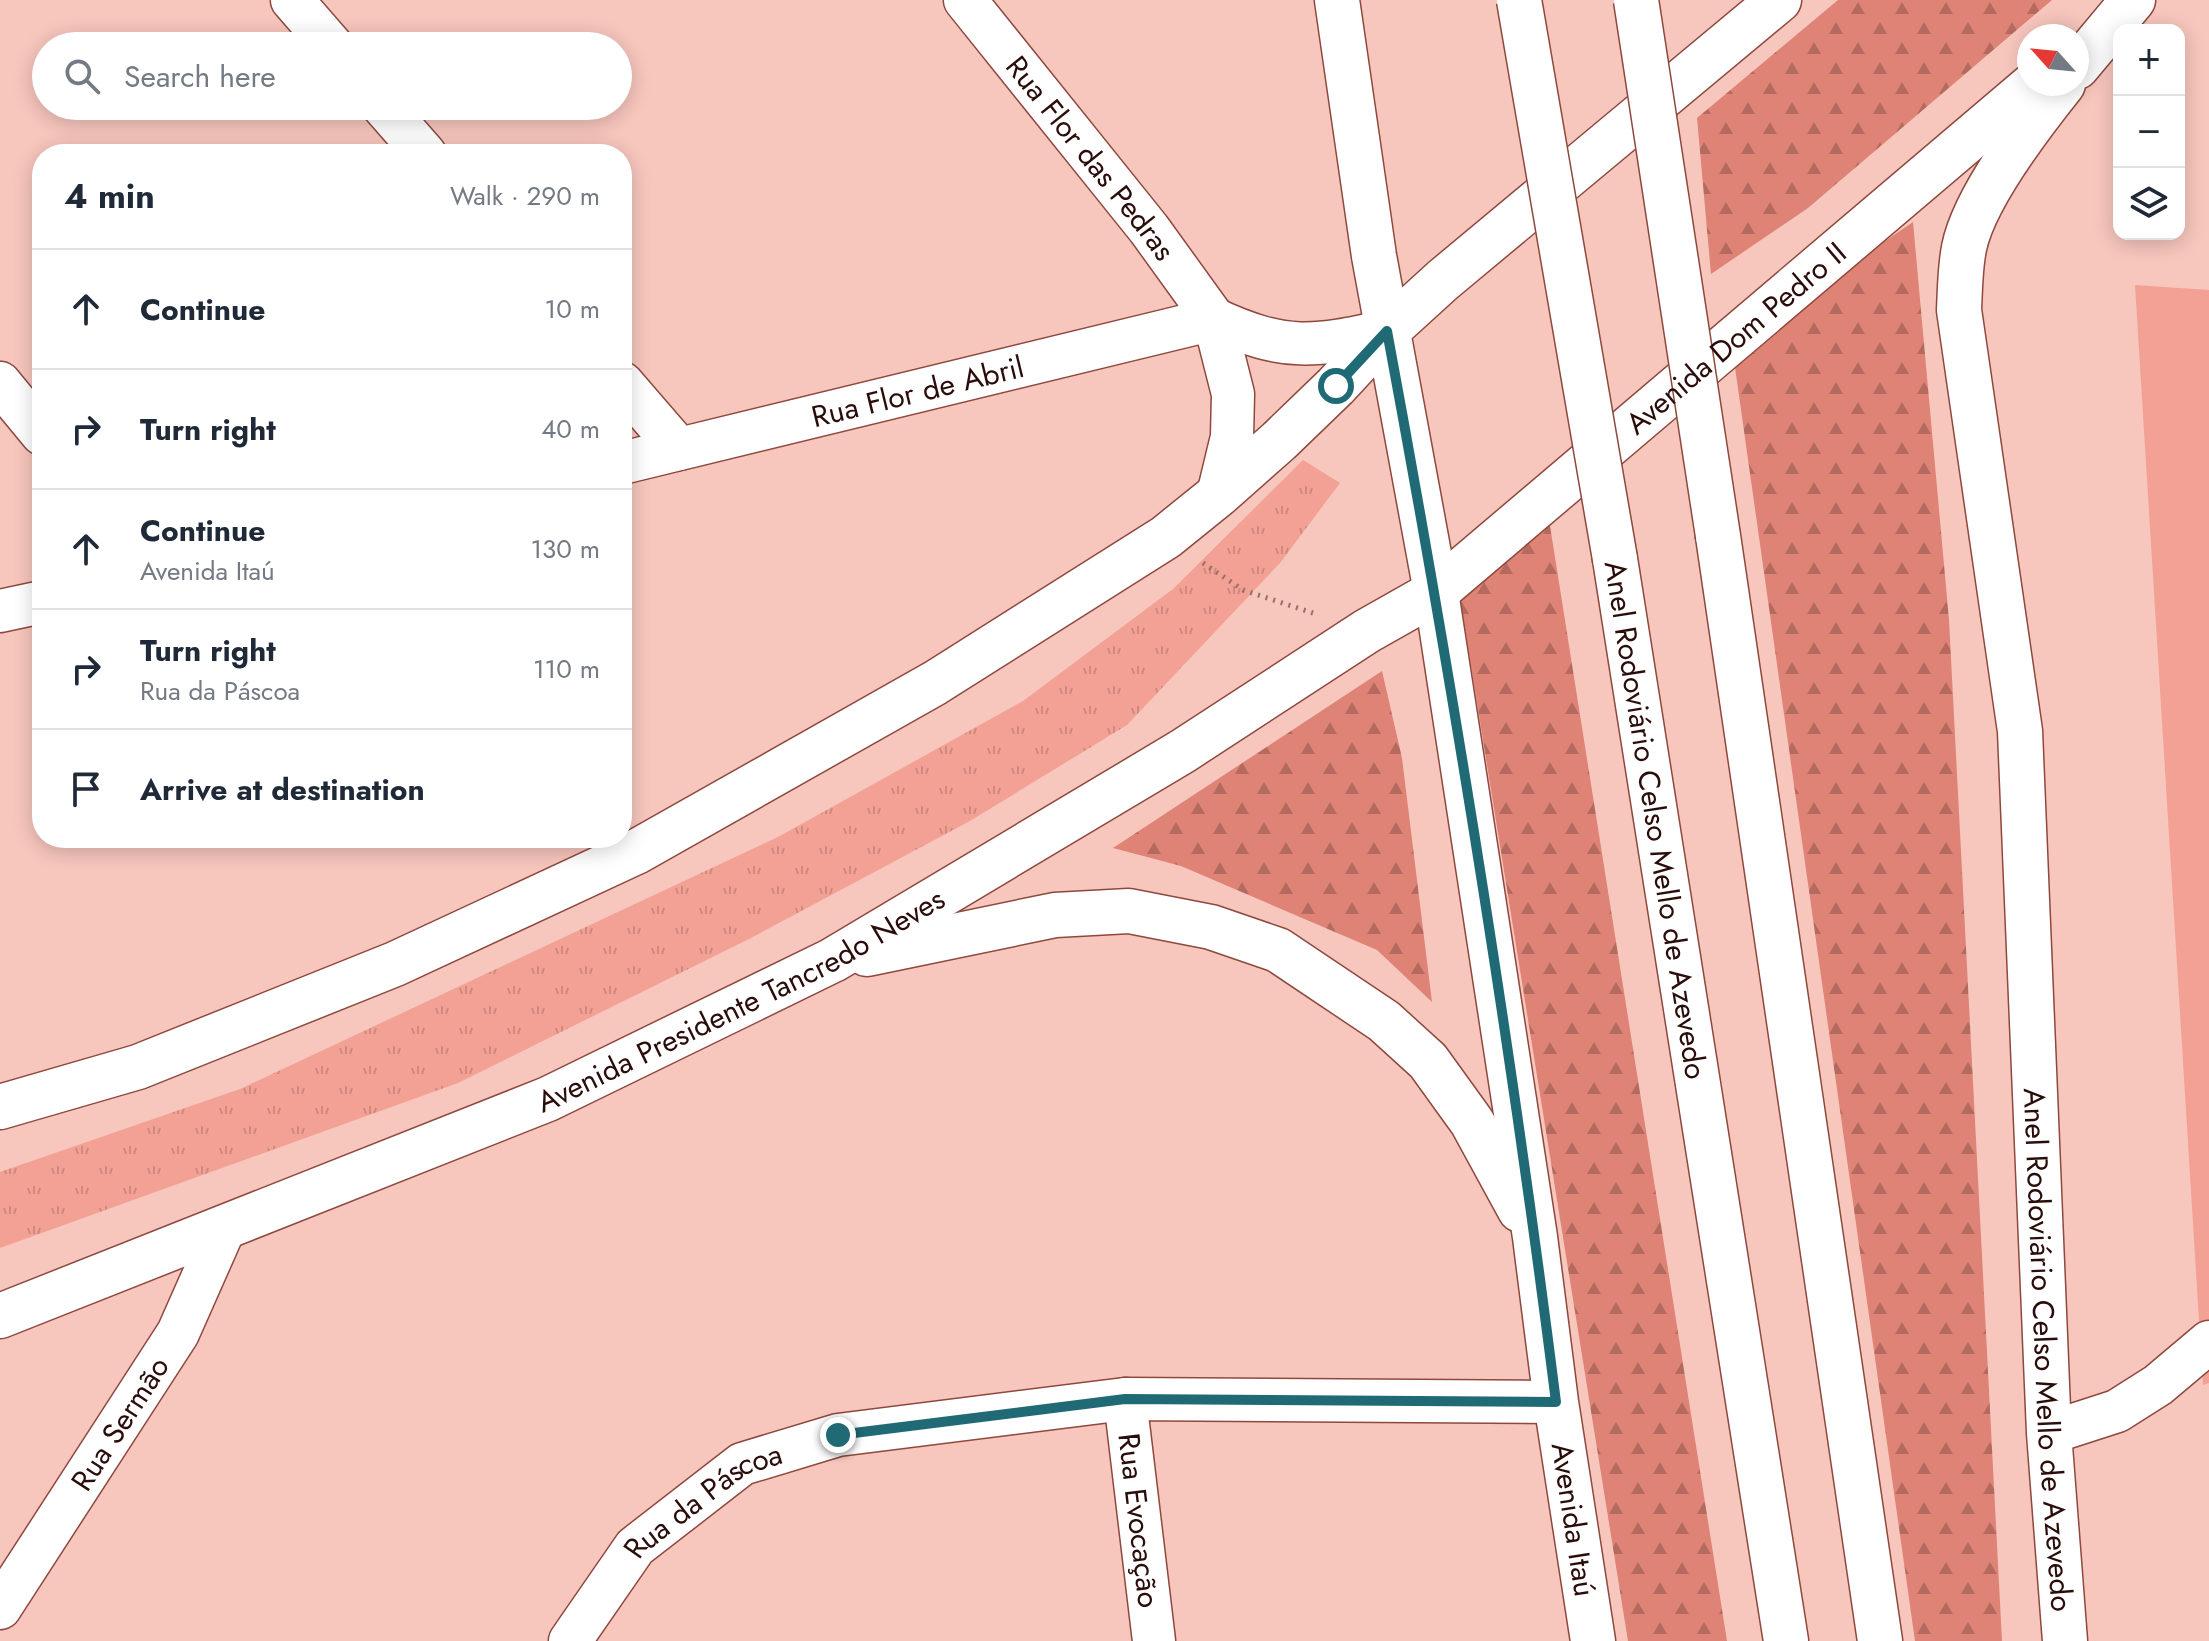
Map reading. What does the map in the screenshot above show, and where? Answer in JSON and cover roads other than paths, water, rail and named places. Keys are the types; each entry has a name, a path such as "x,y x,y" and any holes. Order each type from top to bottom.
{"main road":[{"path":"1337,0 1387,331 1436,592"},
{"name":"Anel Rodoviário Celso Mello de Azevedo","path":"1519,0 1615,559 1786,1641"},
{"path":"1636,0 1880,1641"},
{"path":"0,1107 138,1067 395,964 636,852 935,683 1166,537 1218,495 1336,386 1387,331 1443,280 1779,0"},
{"path":"2089,37 2132,0"},
{"path":"2089,52 2132,0"},
{"name":"Avenida Dom Pedro II","path":"1436,592 2020,96"},
{"name":"Anel Rodoviário Celso Mello de Azevedo","path":"2054,96 2009,159 1979,209 1964,247 1959,310 2020,731 2049,1433 2065,1641"},
{"name":"Avenida Presidente Tancredo Neves","path":"0,1316 548,1099 833,960 1183,751 1367,631 1436,592"},
{"name":"Avenida Itaú","path":"1436,592 1535,1237 1556,1402 1593,1641"},
{"path":"833,960 1055,915 1129,911 1211,927 1278,950 1384,1021 1428,1061 1472,1122 1535,1237"}],"street":[{"path":"292,0 320,32"},
{"name":"Rua Flor das Pedras","path":"965,0 1149,229 1214,319 1233,394 1232,437 1218,495"},
{"path":"395,120 416,144"},
{"name":"Rua Flor das Pedras","path":"1214,319 1250,336 1284,344 1333,343 1387,331"},
{"name":"Rua Flor de Abril","path":"632,461 1214,319"},
{"path":"0,383 32,422"},
{"path":"632,395 679,449"},
{"path":"0,611 32,604"},
{"name":"Rua Sermão","path":"0,1608 178,1333 224,1229"},
{"path":"2049,1433 2117,1411 2158,1385 2209,1342"},
{"name":"Rua da Páscoa","path":"570,1641 635,1547 742,1464 838,1435 1125,1399 1556,1402"},
{"name":"Rua Evocação","path":"1125,1399 1154,1641"}]}
